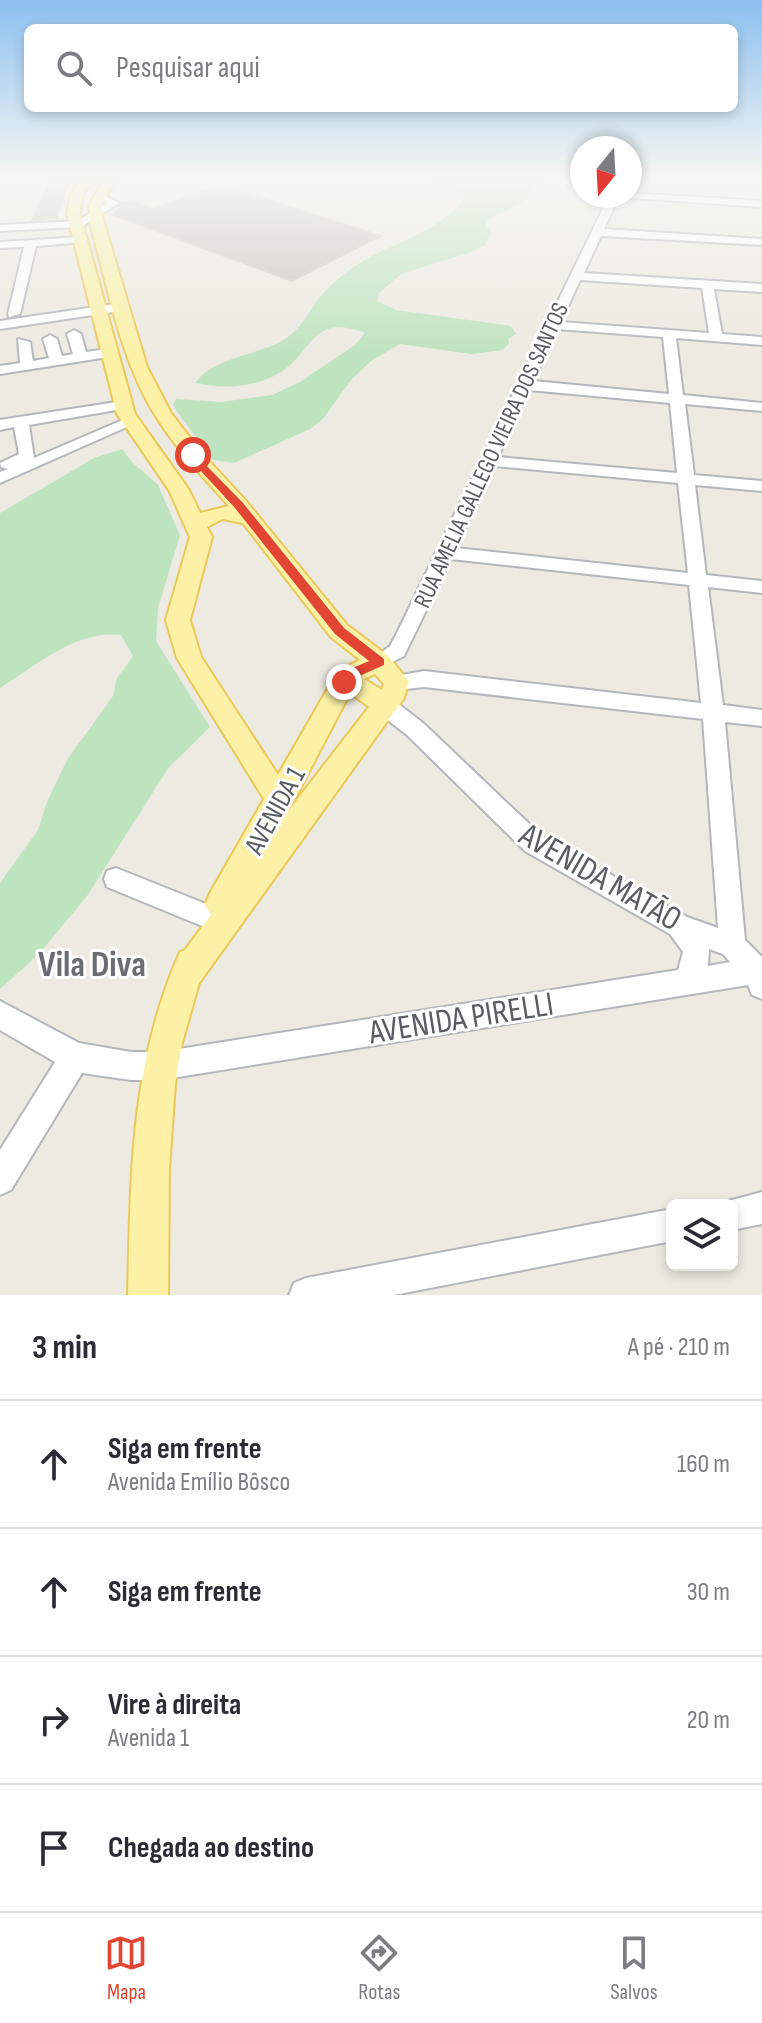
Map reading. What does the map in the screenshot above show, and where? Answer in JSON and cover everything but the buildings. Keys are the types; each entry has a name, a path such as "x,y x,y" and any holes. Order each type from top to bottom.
{"main road":[{"path":"79,237 108,353 130,422 172,480 201,537 178,620 189,658 280,800"},
{"path":"102,237 147,387 196,458 250,519 339,631 387,683"},
{"path":"122,402 139,397 147,387"},
{"path":"195,525 221,511 237,512 250,519"},
{"path":"350,675 387,683 361,687 344,682 350,675"},
{"name":"AVENIDA 1","path":"186,975 212,918 344,682"},
{"path":"148,1295 153,1114 160,1066 174,1008 186,975 334,770 387,683"}],"street":[{"path":"0,245 55,237"},
{"name":"RUA AMELIA GALLEGO VIEIRA DOS SANTOS","path":"387,683 397,651 594,237"},
{"path":"686,237 762,242"},
{"path":"14,314 31,243"},
{"path":"576,276 762,288"},
{"path":"707,284 716,337"},
{"path":"0,325 122,307"},
{"path":"553,325 762,341"},
{"path":"74,334 81,357"},
{"path":"669,334 713,712 732,945"},
{"path":"50,339 57,361"},
{"path":"23,342 27,366"},
{"path":"0,370 108,353"},
{"path":"525,385 762,407"},
{"path":"0,425 77,413 105,414 122,402"},
{"path":"77,413 82,436"},
{"path":"51,417 53,445"},
{"path":"0,466 18,462 27,456 21,422"},
{"path":"0,478 130,422"},
{"path":"488,461 762,486"},
{"path":"446,553 762,587"},
{"path":"387,683 424,679 762,718"},
{"name":"AVENIDA MATÃO","path":"387,683 415,729 534,844 679,926 732,945 760,975"},
{"path":"116,879 212,918"},
{"path":"679,926 696,947 698,962 688,979"},
{"name":"AVENIDA PIRELLI","path":"75,1057 131,1066 160,1066 688,979 760,975"},
{"path":"0,1015 75,1057 0,1179"},
{"path":"738,1213 762,1208"},
{"path":"306,1295 666,1226"}],"green space":[{"path":"411,237 489,237 485,245 471,252 401,274 379,293 377,301 396,310 511,326 516,334 508,339 509,343 503,350 471,354 400,344 371,361 351,380 323,419 310,429 234,463 213,460 175,409 173,404 176,399 221,402 272,395 300,382 355,345 365,333 334,328 316,337 281,372 261,381 240,386 196,383 212,368 282,341 301,324 328,288 369,258"},
{"path":"122,449 158,485 180,535 158,608 156,641 210,727 169,767 87,896 39,954 0,989 0,883 38,830 47,802 67,760 113,696 117,678 133,656 121,635 88,638 58,651 0,688 0,513 94,458"}],"district":[{"name":"Vila Diva","path":"92,963"}],"route":[{"path":"193,455 239,505 339,631 379,662 350,675 344,682"}]}
